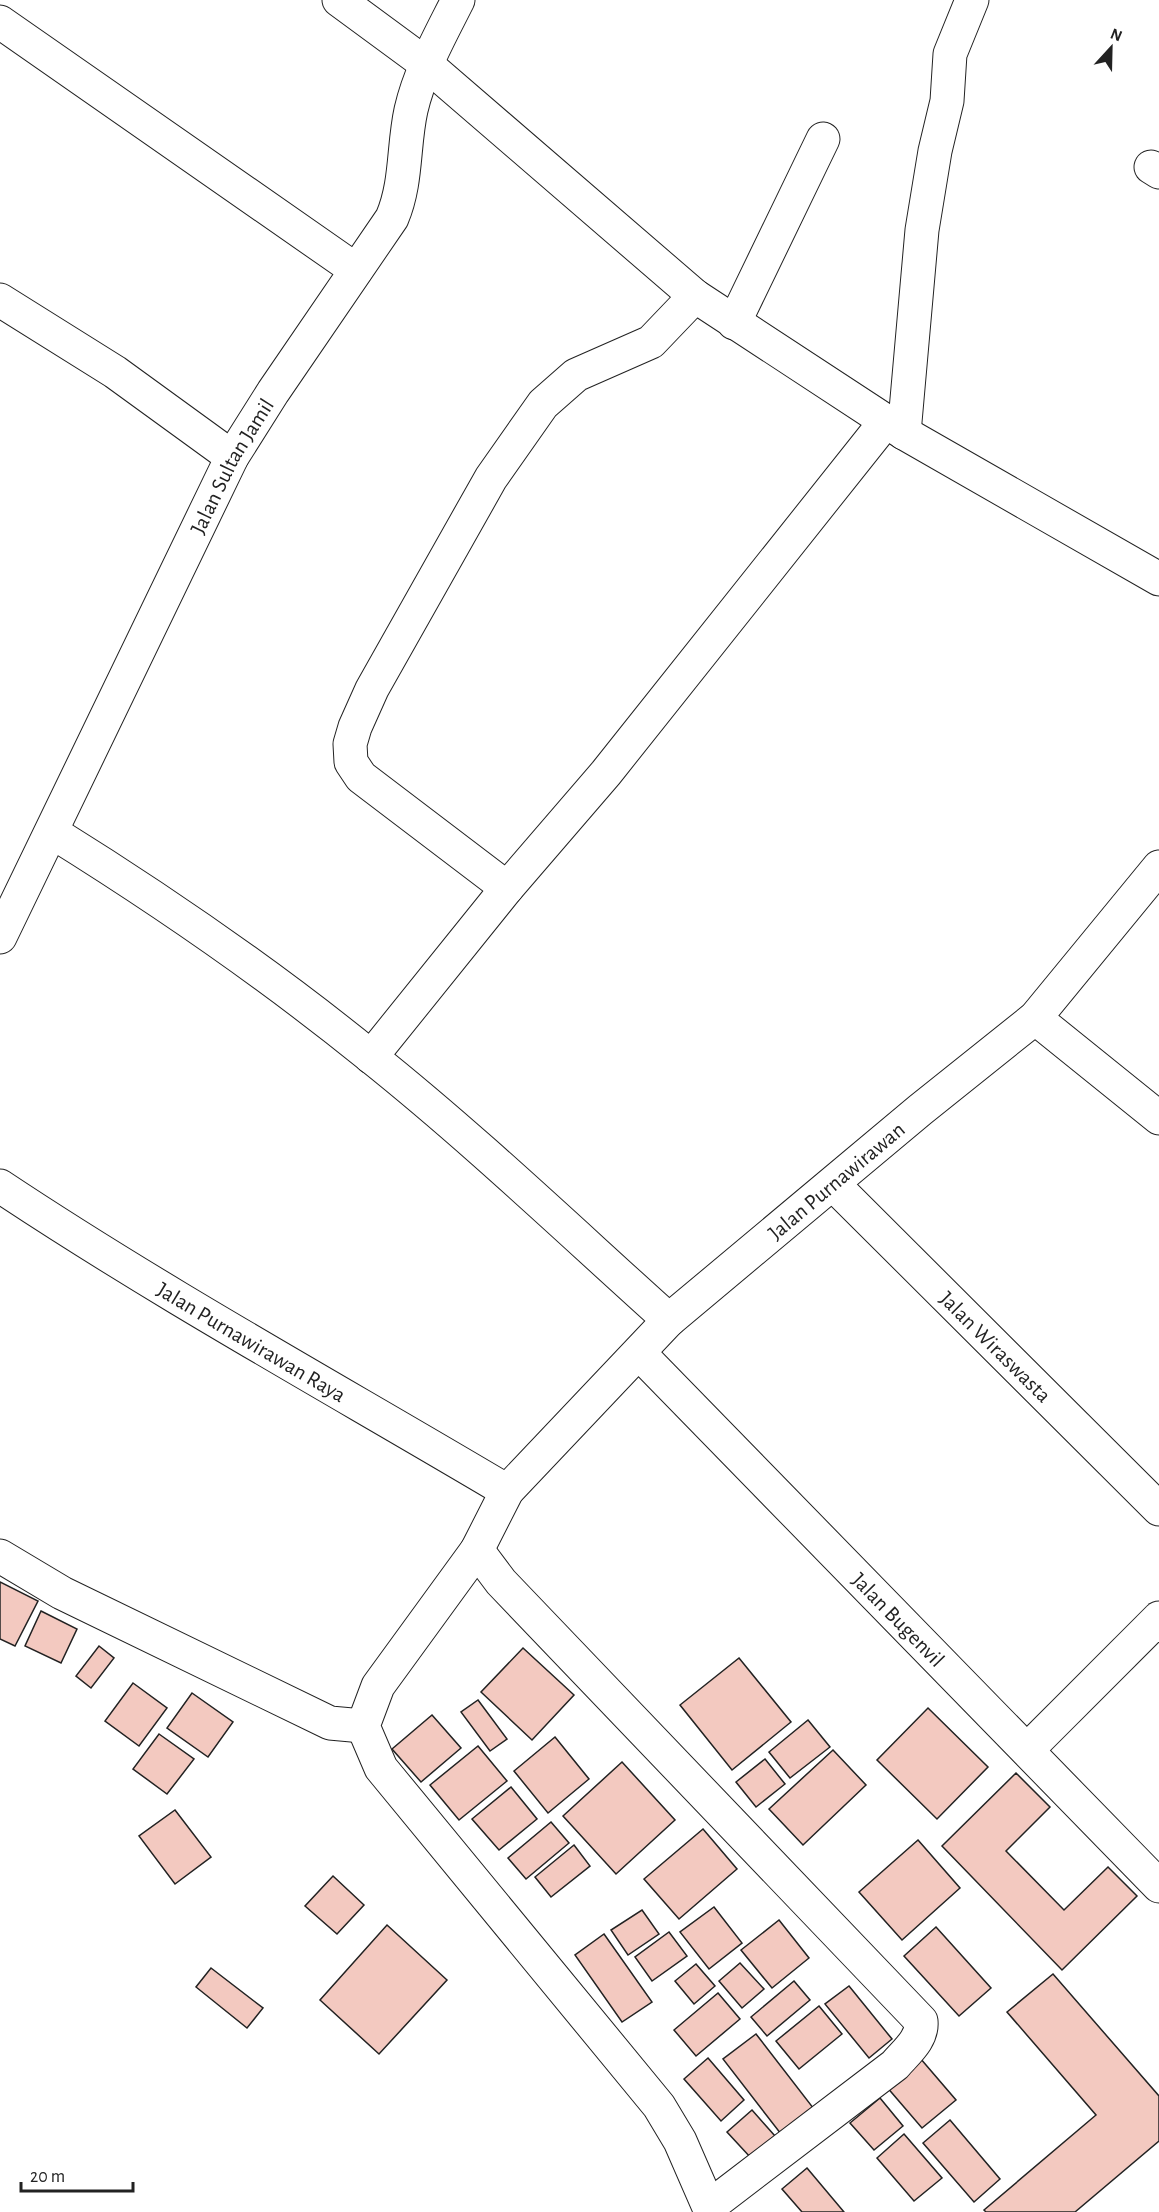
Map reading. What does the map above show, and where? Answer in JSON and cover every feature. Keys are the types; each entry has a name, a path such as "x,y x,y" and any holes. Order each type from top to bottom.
{"street":[{"path":"339,0 426,64 695,296 895,427 1159,579"},
{"name":"Jalan Sultan Jamil","path":"0,938 232,457 392,218 400,200 404,181 404,148 412,108 426,64 458,0"},
{"path":"371,1057 507,888 895,427 922,230 935,151 947,101 950,54 972,0"},
{"path":"0,22 356,270"},
{"path":"734,323 823,139"},
{"path":"507,888 354,770 349,754 355,726 372,689 491,478 543,404 576,375 651,342 695,296"},
{"path":"0,300 115,372 232,457"},
{"path":"52,832 149,892 248,962 371,1057 505,1171 669,1320"},
{"name":"Jalan Purnawirawan","path":"363,1726 378,1686 477,1550 507,1491 669,1320 920,1110 1035,1018 1159,867"},
{"path":"1035,1018 1159,1118"},
{"name":"Jalan Wiraswasta","path":"833,1184 1159,1509"},
{"name":"Jalan Purnawirawan Raya","path":"0,1186 58,1225 204,1314 507,1491"},
{"name":"Jalan Bugenvil","path":"639,1353 1159,1886"},
{"path":"0,1556 62,1593 330,1723 363,1726 381,1768 659,2106 680,2141 710,2209 895,2065 920,2034 921,2021 509,1590 477,1550"},
{"path":"1027,1750 1159,1618"}],"building":[{"path":"0,1582 38,1601 15,1646 0,1639"},
{"path":"41,1611 77,1629 61,1663 25,1646"},
{"path":"99,1646 114,1658 91,1688 76,1676"},
{"path":"523,1648 574,1695 532,1740 481,1692"},
{"path":"739,1658 791,1722 732,1770 680,1705"},
{"path":"133,1683 167,1708 139,1746 105,1721"},
{"path":"192,1693 233,1722 208,1757 167,1728"},
{"path":"478,1700 507,1739 490,1751 461,1712"},
{"path":"928,1708 988,1767 937,1819 877,1760"},
{"path":"432,1715 461,1748 421,1782 392,1749"},
{"path":"808,1720 830,1747 790,1778 769,1752"},
{"path":"159,1734 194,1759 167,1794 133,1769"},
{"path":"555,1737 589,1779 548,1813 514,1771"},
{"path":"478,1746 507,1781 459,1820 430,1785"},
{"path":"833,1750 866,1785 803,1845 769,1809"},
{"path":"765,1759 785,1784 756,1807 736,1782"},
{"path":"622,1762 675,1820 616,1874 563,1816"},
{"path":"1016,1773 1050,1807 1006,1851 1064,1910 1108,1867 1137,1896 1062,1970 942,1846"},
{"path":"511,1787 537,1819 499,1850 472,1819"},
{"path":"175,1810 211,1857 175,1884 139,1836"},
{"path":"551,1822 569,1843 526,1879 508,1858"},
{"path":"703,1829 737,1869 679,1919 644,1879"},
{"path":"918,1840 960,1888 902,1940 859,1892"},
{"path":"574,1845 590,1866 551,1897 535,1877"},
{"path":"333,1876 364,1905 337,1934 305,1906"},
{"path":"714,1907 742,1943 709,1969 680,1932"},
{"path":"642,1910 659,1934 628,1955 611,1930"},
{"path":"779,1920 809,1958 772,1988 741,1950"},
{"path":"387,1925 447,1980 379,2054 320,2000"},
{"path":"936,1927 991,1988 959,2016 904,1956"},
{"path":"669,1932 687,1956 652,1981 635,1957"},
{"path":"604,1934 652,2002 622,2022 575,1955"},
{"path":"740,1963 764,1989 742,2008 719,1981"},
{"path":"696,1964 715,1986 694,2004 675,1981"},
{"path":"211,1968 263,2008 247,2028 196,1987"},
{"path":"1053,1974 1159,2096 1159,2141 1075,2212 986,2212 984,2210 1096,2115 1007,2012"},
{"path":"794,1981 810,2000 767,2036 751,2017"},
{"path":"849,1986 892,2039 869,2058 825,2004"},
{"path":"718,1993 740,2019 696,2056 674,2030"},
{"path":"819,2006 842,2034 799,2069 776,2041"},
{"path":"756,2034 814,2109 781,2134 723,2059"},
{"path":"708,2058 744,2100 721,2121 684,2079"},
{"path":"920,2058 956,2100 922,2128 886,2086"},
{"path":"880,2098 903,2126 874,2150 850,2123"},
{"path":"752,2110 775,2136 751,2158 727,2132"},
{"path":"950,2120 1000,2179 974,2202 923,2143"},
{"path":"904,2134 942,2178 914,2201 877,2158"},
{"path":"807,2168 844,2212 802,2212 782,2189"}]}
